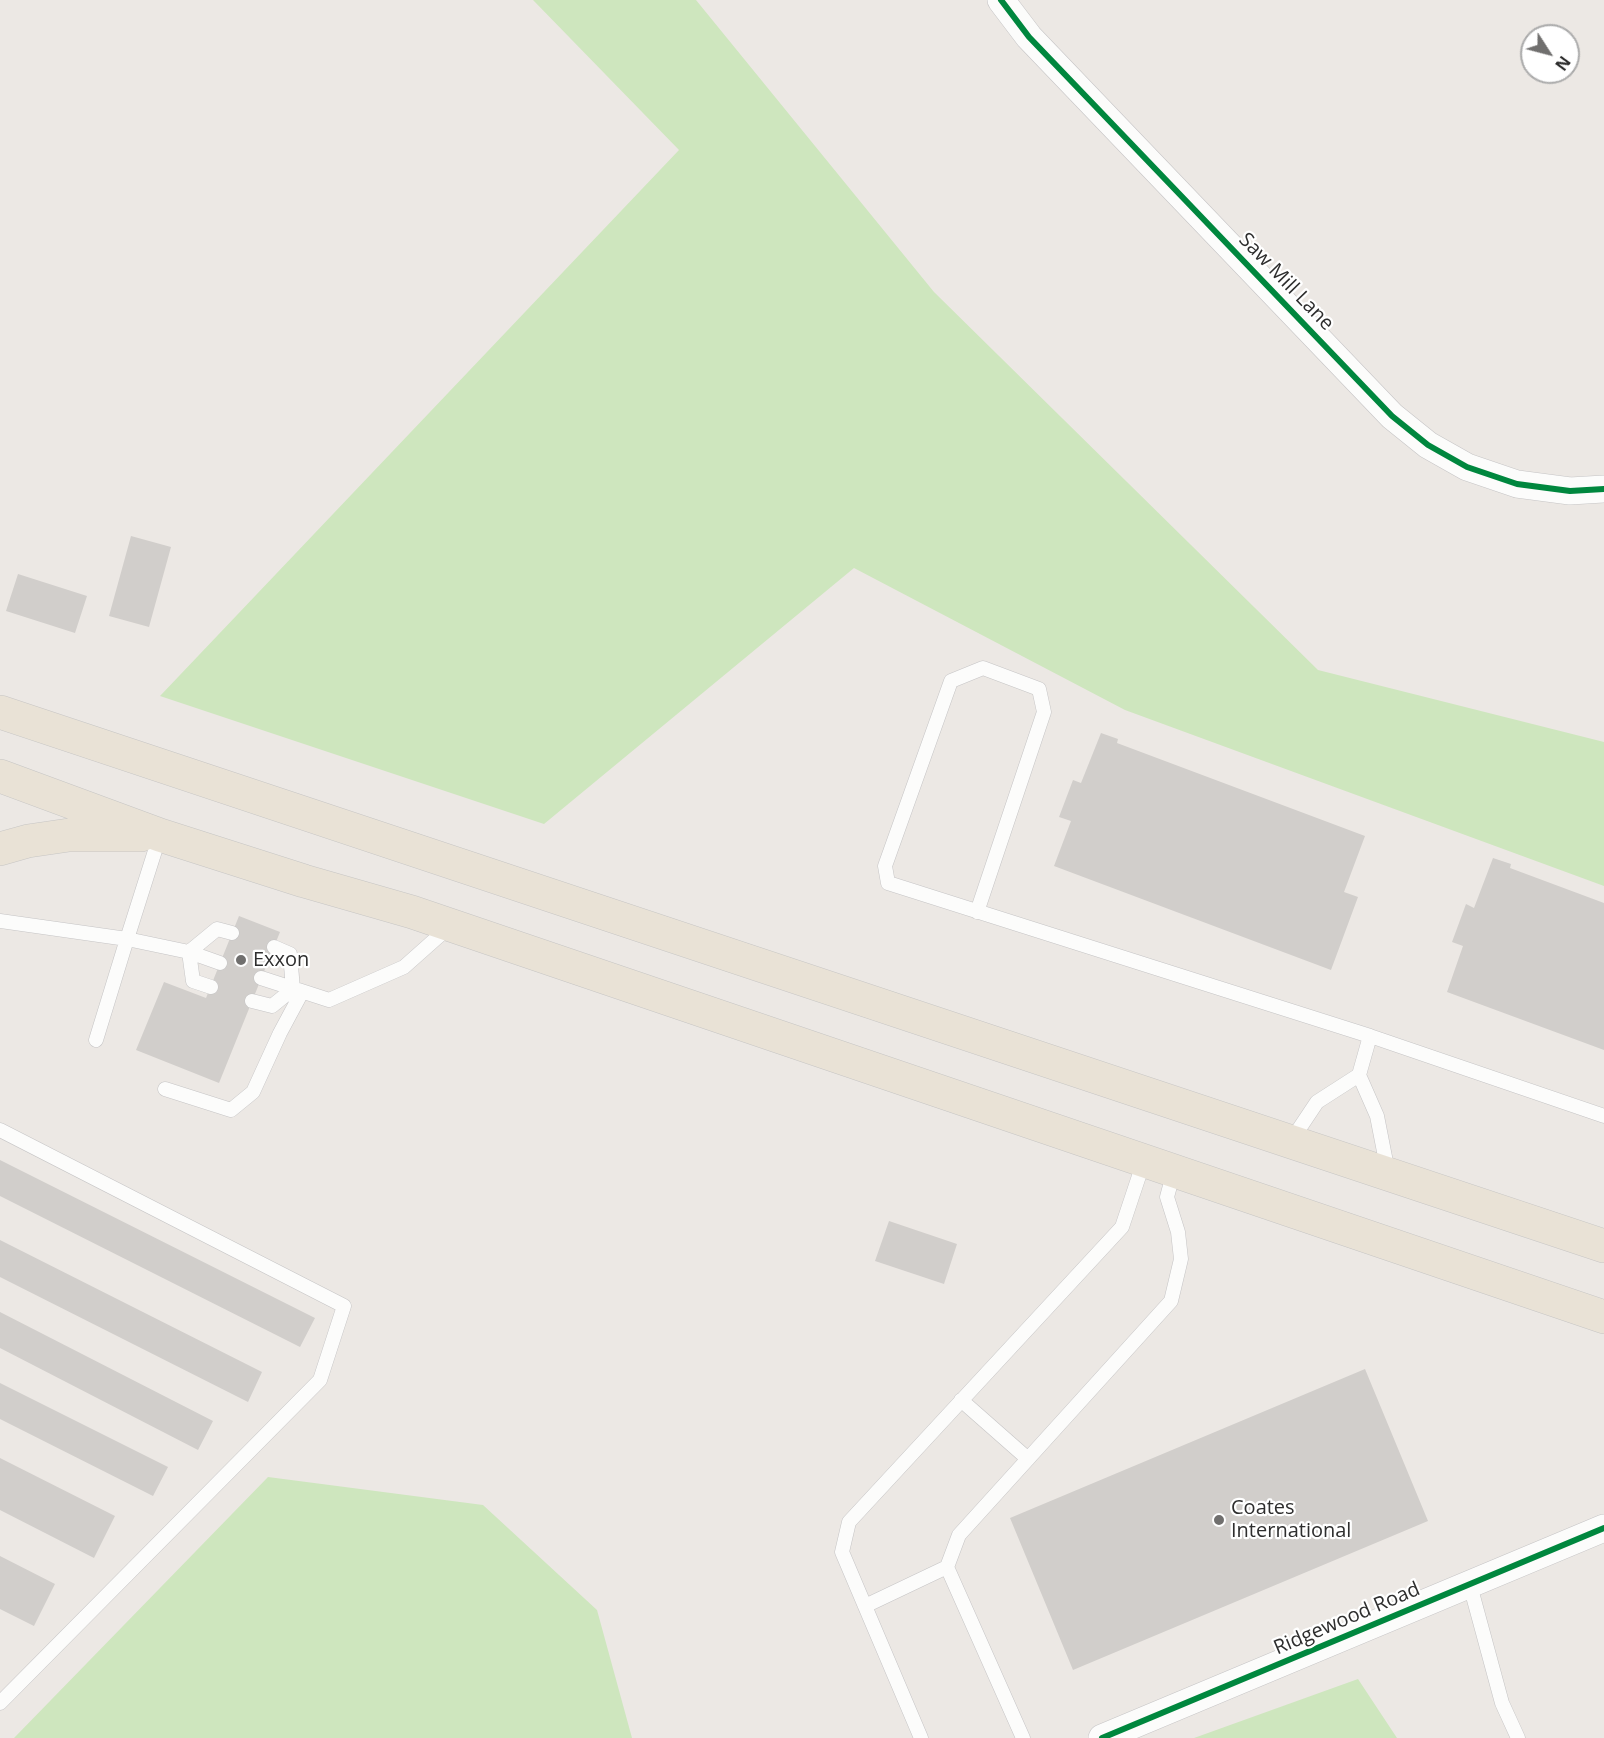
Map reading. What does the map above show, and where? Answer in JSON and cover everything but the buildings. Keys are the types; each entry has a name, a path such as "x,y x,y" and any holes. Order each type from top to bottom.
{"highway":[{"path":"0,712 1604,1246"},
{"path":"0,776 160,835 451,925 1604,1317"},
{"path":"0,849 28,841 69,835 160,835"}],"street":[{"name":"Saw Mill Lane","path":"1001,0 1029,37 1392,416 1428,445 1467,467 1517,484 1570,491 1604,489"},
{"name":"Ridgewood Road","path":"1102,1738 1604,1528"}],"lane":[{"path":"977,912 1044,712 1040,689 983,668 951,681 885,866 888,883 977,912 1370,1036 1604,1116"},
{"path":"96,1040 160,835"},
{"path":"0,921 127,939 189,952 220,963"},
{"path":"261,978 328,1000 404,967 451,925"},
{"path":"189,952 217,929 232,933"},
{"path":"165,1089 231,1110 254,1092 298,990 290,954 274,947"},
{"path":"189,952 193,981 210,987"},
{"path":"252,1001 272,1006 298,990"},
{"path":"1370,1036 1359,1075 1377,1116 1388,1174"},
{"path":"1290,1142 1317,1102 1359,1075"},
{"path":"0,1130 344,1306 320,1380 0,1703"},
{"path":"921,1738 842,1552 849,1522 1122,1227 1144,1161"},
{"path":"1023,1738 947,1568 959,1535 1171,1301 1181,1259 1178,1232 1167,1197 1174,1171"},
{"path":"962,1400 1028,1459"},
{"path":"865,1605 947,1568"},
{"path":"1470,1585 1502,1703 1518,1738"}],"green space":[{"path":"533,0 696,0 934,292 1318,670 1604,742 1604,886 1125,710 854,568 544,824 160,696 679,150"},
{"path":"268,1477 483,1505 597,1610 632,1738 14,1738"},
{"path":"1358,1679 1397,1738 1194,1738"}],"cycle path":[{"path":"1001,0 1029,37 1392,416 1428,445 1467,467 1517,484 1570,491 1604,489"},
{"path":"1102,1738 1604,1528"}],"place":[{"name":"Exxon","path":"241,960"},
{"name":"Coates International","path":"1219,1520"}]}
